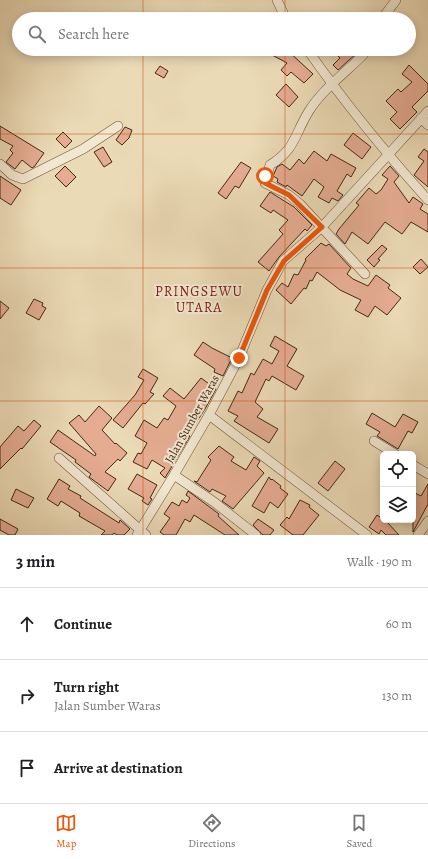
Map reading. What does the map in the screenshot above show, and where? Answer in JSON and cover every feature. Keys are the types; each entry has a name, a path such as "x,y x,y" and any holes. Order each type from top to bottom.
{"street":[{"path":"277,0 283,12"},
{"path":"387,12 396,0"},
{"path":"312,56 332,85 387,154 428,200"},
{"path":"362,56 332,85 309,111 295,141 282,158 270,165 265,183 289,195 322,227 365,274"},
{"name":"Jalan Sumber Waras","path":"141,533 209,415 239,358 267,290 284,261 322,227 387,154 428,111"},
{"path":"421,118 428,125"},
{"path":"0,164 12,175 23,179 83,150 118,126"},
{"path":"209,415 367,535"},
{"path":"374,441 390,451"},
{"path":"59,458 141,533"},
{"path":"416,467 428,474"},
{"path":"174,476 214,502 256,535"},
{"path":"418,535 428,522"}],"building":[{"path":"274,56 294,56 313,74 304,83 291,72 287,76 281,70 287,63"},
{"path":"338,56 354,56 338,70 333,65 340,58"},
{"path":"409,65 428,84 428,91 412,107 417,112 400,129 390,119 397,112 386,101 398,89 401,92 412,82 402,74"},
{"path":"160,66 168,71 164,78 155,73"},
{"path":"286,84 298,97 289,107 276,95"},
{"path":"0,126 44,153 34,167 32,168 22,160 15,169 6,162 13,153 10,150 13,146 0,139"},
{"path":"125,127 132,130 129,138 122,145 116,140"},
{"path":"63,132 72,141 65,148 56,139"},
{"path":"353,133 371,147 362,159 344,145"},
{"path":"103,147 112,162 104,167 94,152"},
{"path":"424,149 428,152 428,187 414,175 424,161 418,157"},
{"path":"314,151 327,161 331,154 356,168 351,177 347,174 337,191 343,195 338,201 332,198 329,203 318,197 324,187 314,179 302,196 287,185 286,187 277,182 278,179 273,176 277,167 282,164 290,170 299,159 304,164"},
{"path":"241,162 251,168 239,188 235,186 226,199 218,193"},
{"path":"65,166 76,177 66,187 55,176"},
{"path":"390,166 399,176 394,182 409,203 413,197 423,204 420,209 428,214 428,232 411,222 402,234 385,222 368,244 352,232 345,244 336,234 359,205 356,203 369,188 376,194 381,190 388,179 382,175"},
{"path":"0,176 21,190 11,205 0,198"},
{"path":"270,192 294,207 312,225 307,231 305,229 279,257 269,271 258,262 283,234 279,230 288,220 273,210 271,213 260,206"},
{"path":"321,243 326,246 329,244 351,268 347,274 353,279 368,286 376,275 390,285 388,288 401,298 387,315 375,306 368,317 355,310 361,300 340,290 317,272 312,281 310,280 306,289 304,288 291,304 276,290 282,283 288,287 294,274 298,275 306,260 305,259"},
{"path":"382,245 387,249 378,259 380,260 374,267 367,260"},
{"path":"421,259 428,267 420,274 413,267"},
{"path":"34,299 43,303 42,306 46,308 39,320 26,313"},
{"path":"0,301 9,308 0,319"},
{"path":"275,336 297,349 287,366 304,376 296,390 272,376 269,381 266,379 255,402 263,409 257,417 278,429 269,443 234,421 238,416 228,411 238,391 242,393 251,373 254,375 263,359 272,364 279,351 270,346"},
{"path":"203,342 232,358 223,376 214,372 215,369 194,355"},
{"path":"143,369 158,378 150,392 154,394 145,404 143,403 123,428 113,420 135,395 144,380 138,377"},
{"path":"201,378 216,389 188,435 190,436 165,478 160,473 165,468 152,460 147,469 133,462 138,453 141,454 147,443 135,436 144,420 157,428 164,418 168,420 176,406 163,396 170,388 184,399"},
{"path":"99,406 112,418 102,430 115,444 116,443 127,453 120,461 118,459 105,472 116,479 108,491 89,477 91,474 75,462 76,460 50,442 58,430 95,456 96,454 69,423 79,415 85,422"},
{"path":"372,413 395,427 403,414 418,422 412,433 408,431 398,449 377,436 380,432 366,424"},
{"path":"34,420 41,426 22,449 21,448 0,469 0,447 18,426 24,431"},
{"path":"219,446 234,457 231,461 246,470 254,457 260,461 257,466 264,473 233,509 222,501 226,496 212,489 210,492 194,481 197,482 211,460 208,457"},
{"path":"335,461 345,469 328,491 318,483"},
{"path":"137,474 157,485 148,505 142,501 144,498 128,489"},
{"path":"269,477 281,486 280,488 288,494 278,508 270,502 264,513 252,506"},
{"path":"59,479 70,486 68,489 81,496 80,498 119,523 120,520 130,529 124,535 117,535 114,533 112,535 101,535 105,531 79,516 80,513 61,501 58,506 47,499"},
{"path":"428,484 428,504 413,532 413,523 416,523 416,494 421,496"},
{"path":"16,489 34,498 28,508 11,500"},
{"path":"188,491 219,514 218,516 239,535 225,535 194,515 190,522 185,519 176,535 164,535 160,532 170,518 164,514 172,502 179,506 182,500 187,503 190,498 186,495"},
{"path":"300,500 310,505 309,507 319,515 303,535 293,535 280,525 287,517 289,519"},
{"path":"377,515 380,517 380,523 388,523 399,535 386,535 381,530 379,534 369,527"},
{"path":"0,519 18,529 15,535 9,535 0,530"},
{"path":"258,519 274,530 270,535 263,535 253,525"}],"district":[{"name":"PRINGSEWU UTARA","path":"199,300"}],"route":[{"path":"239,358 267,290 284,261 322,227 289,195 265,183 265,176"}]}
